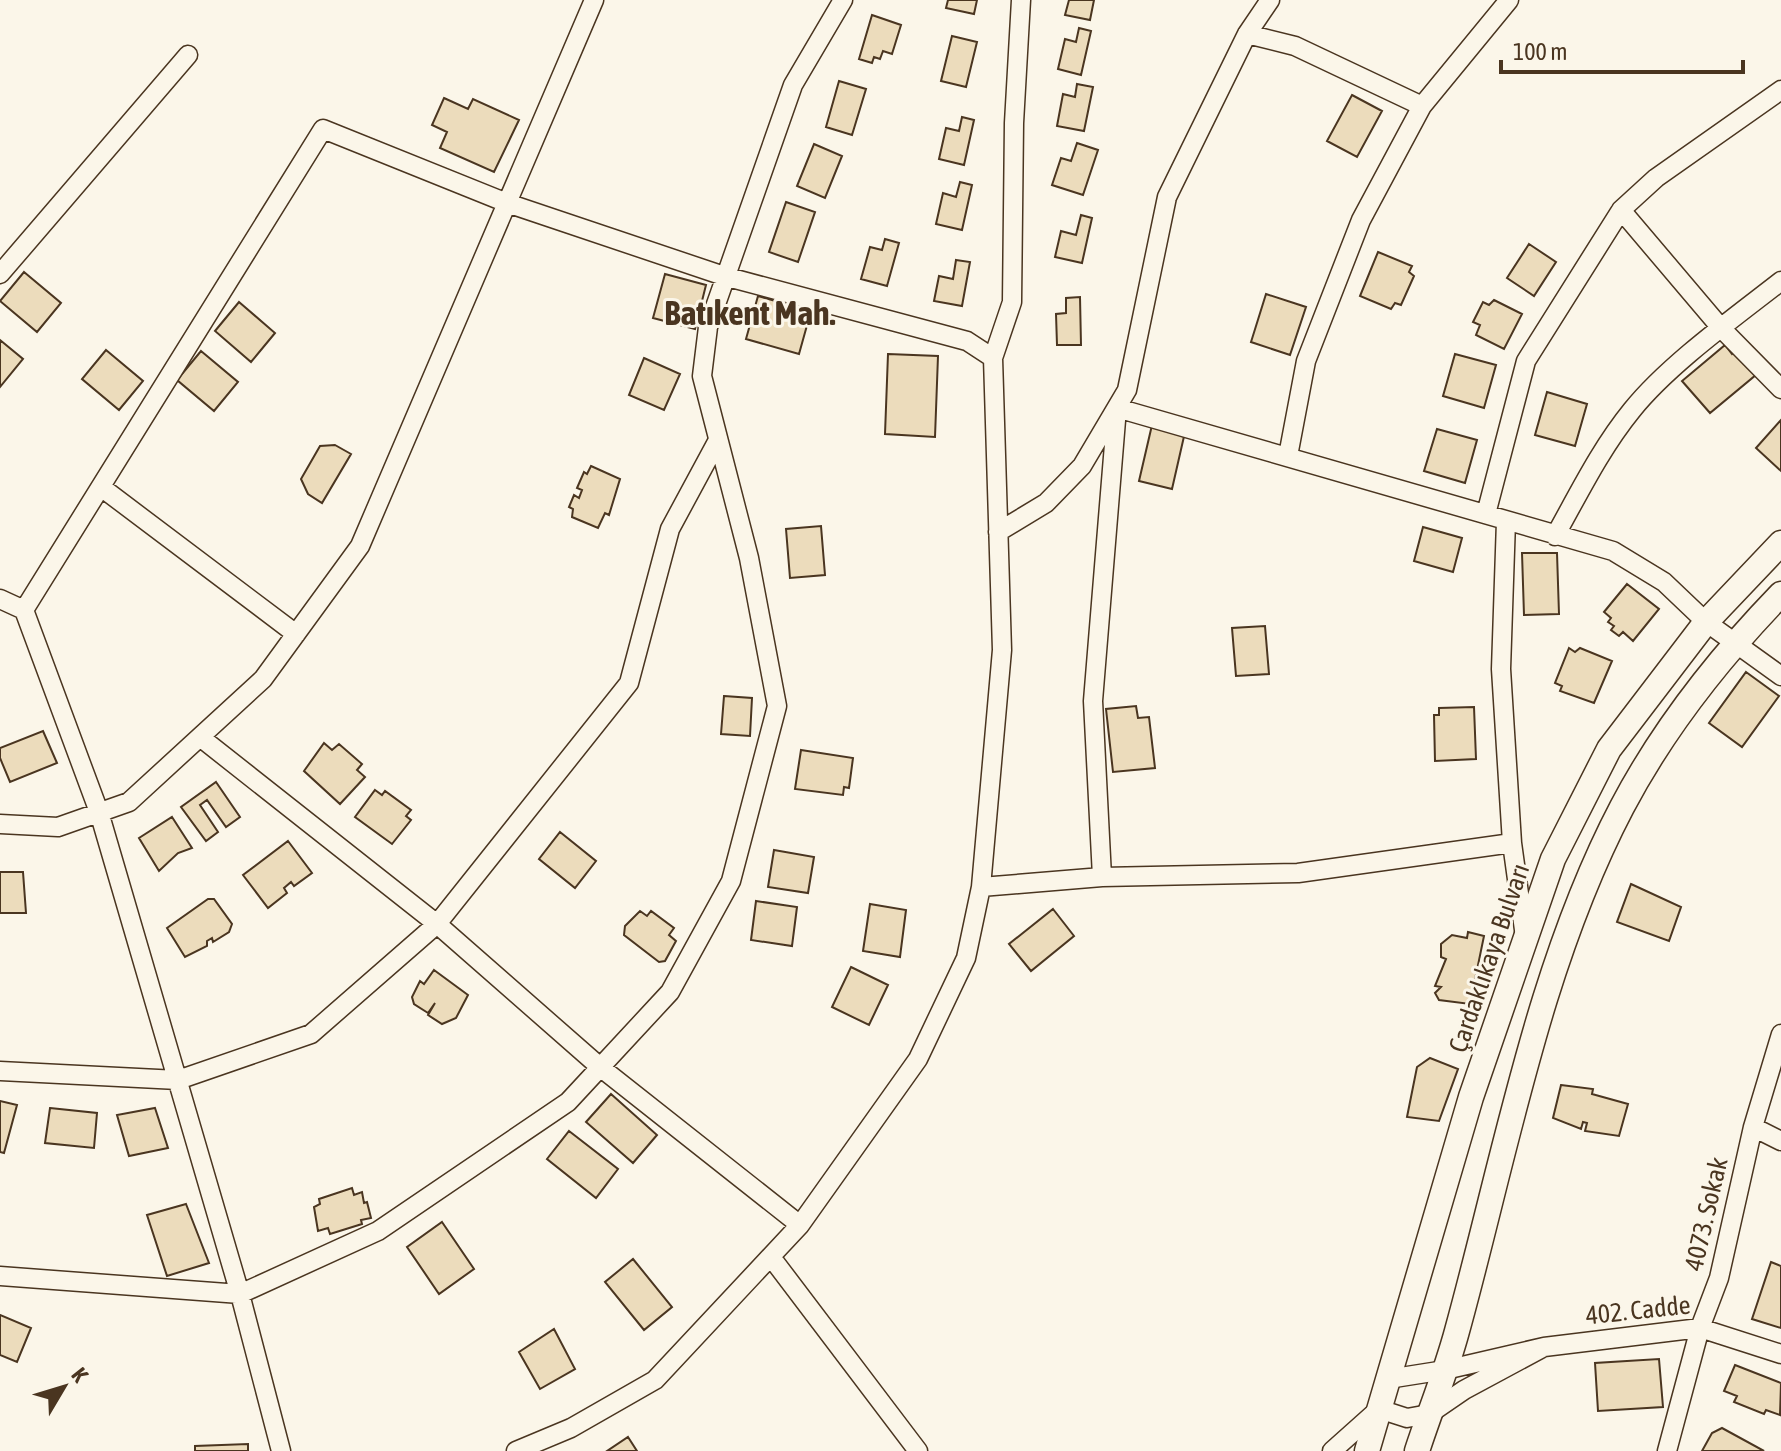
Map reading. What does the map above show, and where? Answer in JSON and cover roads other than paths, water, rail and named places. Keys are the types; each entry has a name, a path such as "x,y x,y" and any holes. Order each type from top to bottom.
{"main road":[{"name":"Çardaklıkaya Bulvarı","path":"1367,1451 1471,1097 1553,859 1609,749 1706,622 1781,543"},
{"path":"1417,1451 1445,1370 1502,1156 1568,930 1622,806 1733,643 1781,594"}],"street":[{"path":"0,824 58,827 129,802 263,679 360,546 594,0"},
{"path":"0,1276 240,1294 378,1231 568,1102 670,992 731,881 777,706 749,558 702,376 708,327 793,85 843,0"},
{"path":"516,1451 571,1428 655,1380 771,1257 800,1225 918,1059 966,958 981,887 1002,650 993,358 1012,302 1014,123 1021,0"},
{"path":"998,532 1046,503 1082,466 1127,390 1167,197 1247,34 1270,0"},
{"path":"1288,456 1306,361 1361,220 1422,106 1509,0"},
{"path":"1247,34 1295,46 1422,106"},
{"path":"0,274 188,55"},
{"path":"1486,514 1526,361 1621,210 1656,178 1781,90"},
{"path":"24,610 323,129 507,203 724,276 967,341 993,358"},
{"path":"1621,210 1721,328 1781,389"},
{"path":"1555,536 1604,447 1634,407 1721,328 1781,281"},
{"path":"1117,408 1613,551 1664,582 1706,622 1781,676"},
{"path":"1102,877 1093,701 1117,408"},
{"path":"0,1071 178,1080 311,1034 437,924 629,683 670,529 718,440"},
{"path":"101,487 296,634"},
{"path":"1506,521 1501,669 1512,843 1525,939"},
{"path":"0,599 24,610 99,812 240,1294 281,1451"},
{"path":"200,737 437,924 600,1067 800,1225"},
{"path":"981,887 1102,877 1298,873 1512,843"},
{"name":"4073. Sokak","path":"1667,1451 1700,1328 1719,1278 1753,1127 1781,1034"},
{"path":"1753,1127 1781,1141"},
{"path":"771,1257 918,1451"},
{"name":"402. Cadde","path":"1388,1379 1445,1370 1544,1347 1700,1328 1781,1354"},
{"path":"1332,1451 1379,1409 1407,1418 1429,1414 1464,1390 1544,1347"}],"district":[{"name":"Batıkent Mah.","path":"750,313"}]}
